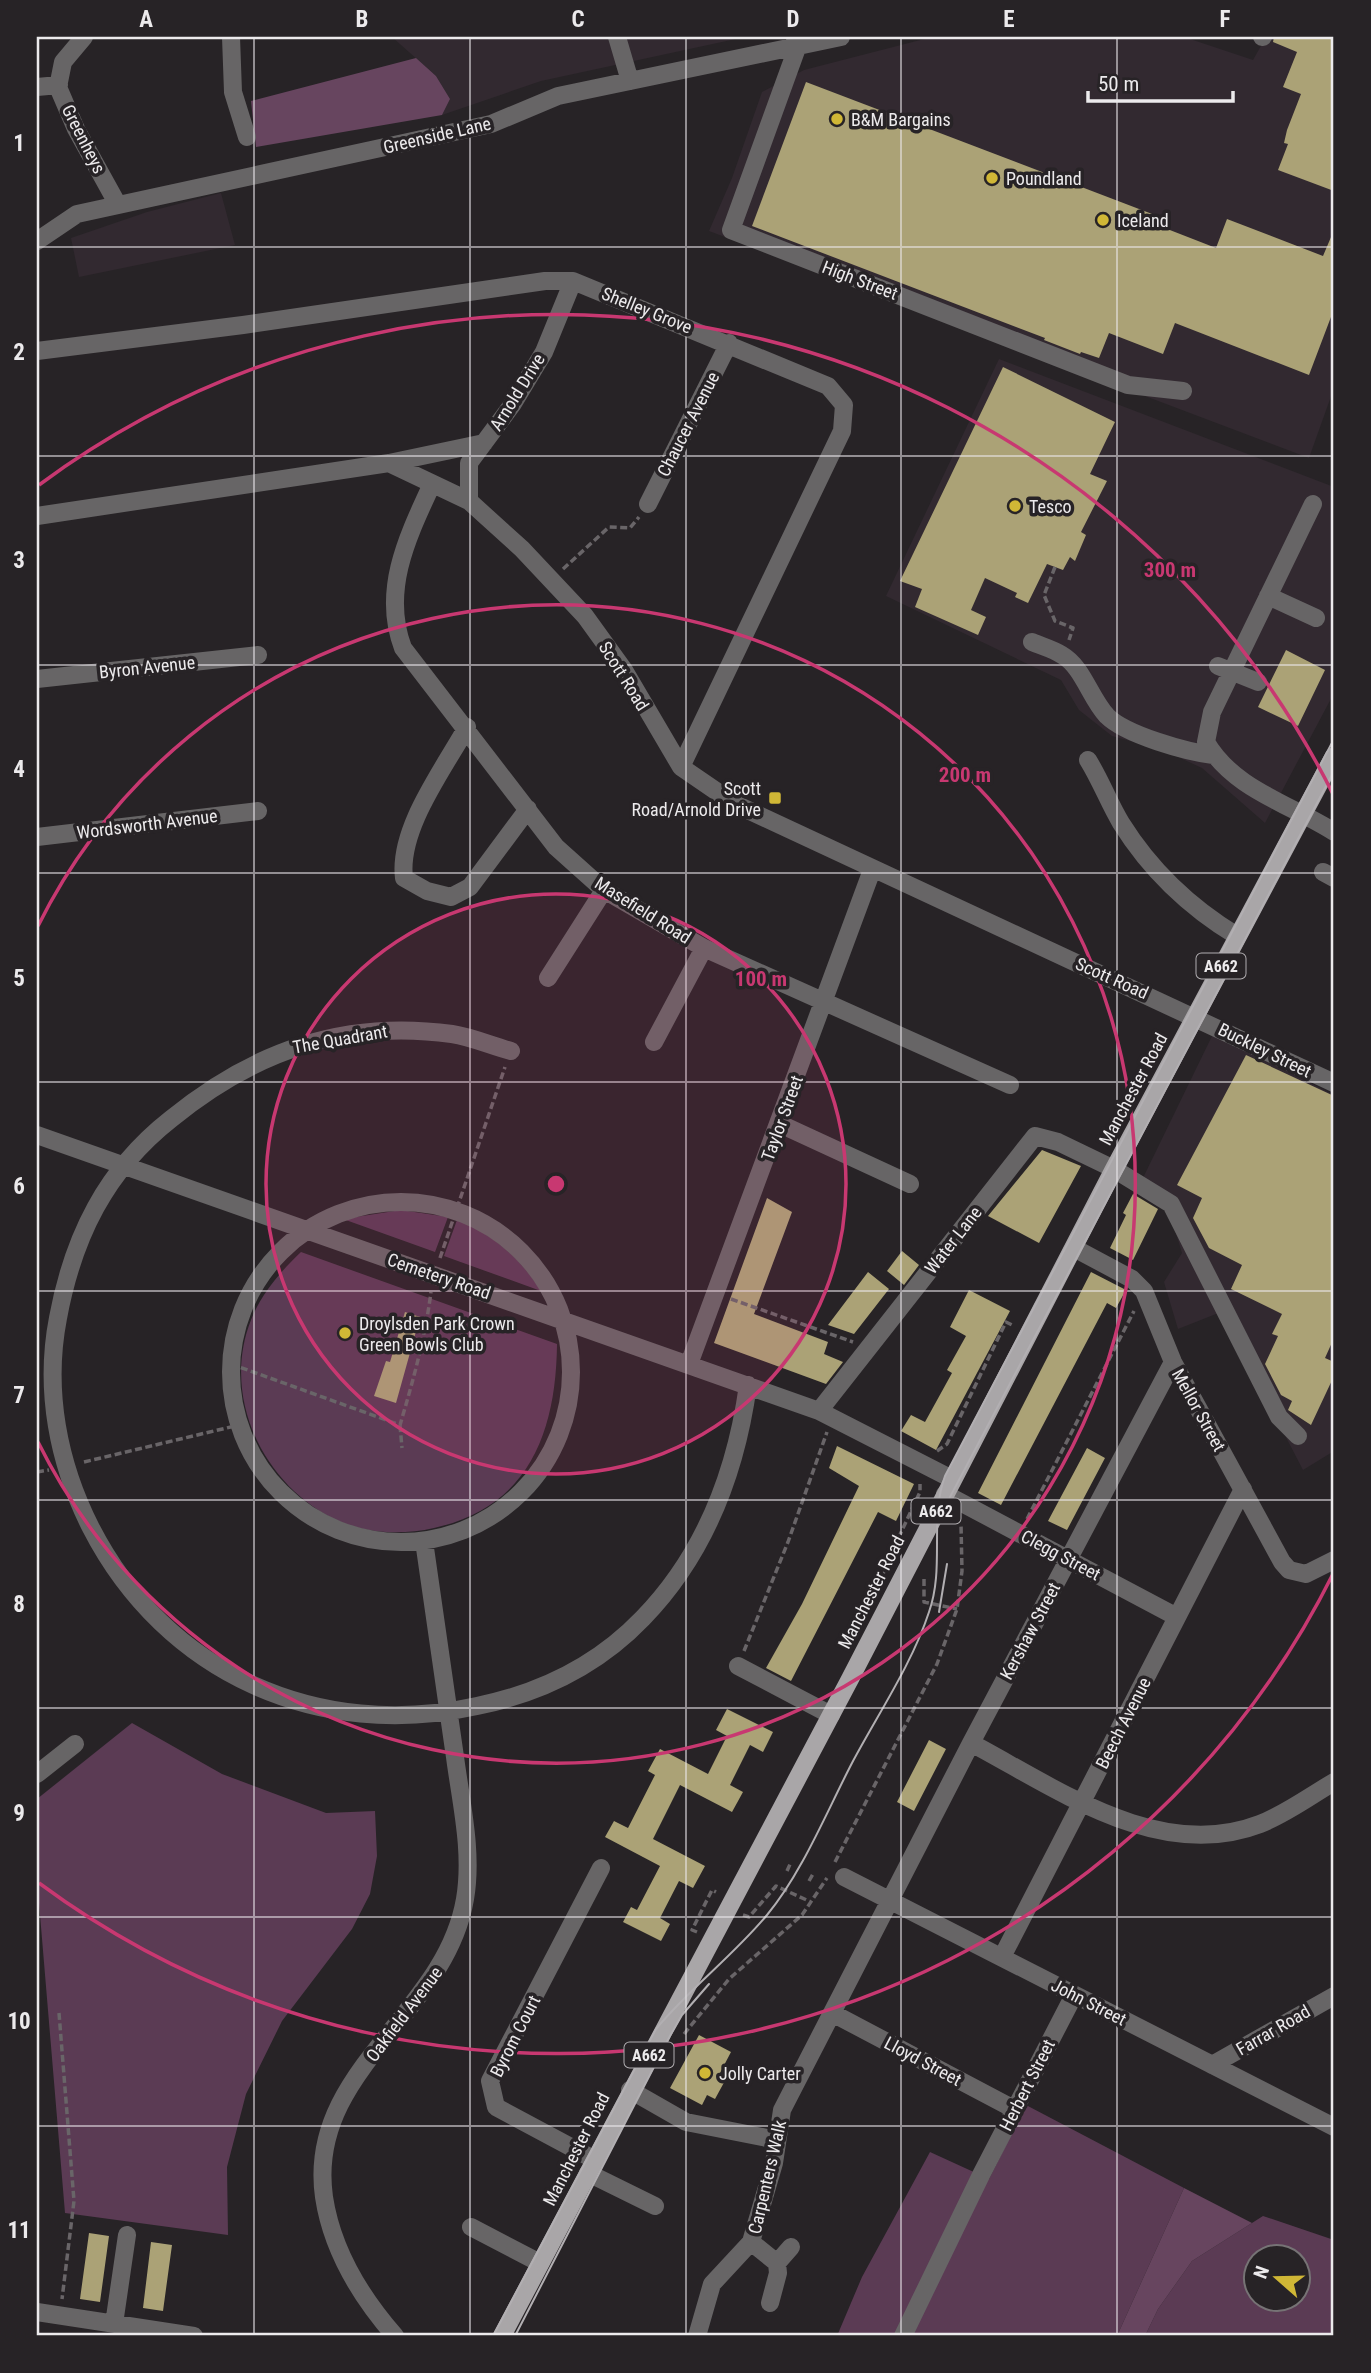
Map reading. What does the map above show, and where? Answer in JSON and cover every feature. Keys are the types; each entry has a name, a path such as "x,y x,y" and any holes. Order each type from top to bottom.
{"main road":[{"name":"Manchester Road","path":"502,2336 831,1715 1114,1169 1334,756"}],"street":[{"name":"Greenheys","path":"85,37 63,62 59,85 76,128 118,205"},
{"path":"617,37 630,81"},
{"name":"Greenside Lane","path":"37,241 77,214 491,124 558,96 795,42 841,37"},
{"path":"232,42 232,85 247,137"},
{"name":"High Street","path":"795,42 731,230 1128,385 1183,391"},
{"path":"37,87 59,85"},
{"name":"Shelley Grove","path":"37,351 243,325 545,281 573,281 828,386 844,405 842,431 681,767"},
{"name":"Arnold Drive","path":"469,501 468,463 512,405 544,352 573,281"},
{"name":"Chaucer Avenue","path":"648,504 729,343"},
{"path":"37,516 389,463 484,443"},
{"name":"Scott Road","path":"389,463 469,501 552,580 585,616 624,670 681,767 735,804 872,870 1195,1017"},
{"name":"Masefield Road","path":"432,484 405,542 393,599 394,625 403,648 467,727 556,847 604,890 704,948 1010,1085"},
{"path":"1313,504 1268,596 1225,669 1206,742 1226,770 1334,832"},
{"path":"1268,596 1316,618"},
{"path":"1032,642 1063,655 1077,671 1092,699 1110,719 1191,752 1213,755"},
{"name":"Byron Avenue","path":"37,679 258,655"},
{"path":"1225,669 1258,682"},
{"path":"467,727 410,830 401,860 404,878 427,891 451,897 470,887 528,809"},
{"path":"1088,760 1103,783 1120,821 1151,865 1191,906 1237,936"},
{"name":"Wordsworth Avenue","path":"37,837 258,811"},
{"name":"Taylor Street","path":"689,1364 872,870"},
{"path":"548,978 604,890"},
{"path":"654,1042 704,948"},
{"name":"Buckley Street","path":"1195,1017 1334,1084"},
{"name":"The Quadrant","path":"511,1051 456,1035 395,1030 348,1034 284,1049 241,1070 191,1102 156,1130 121,1165 79,1243 56,1329 54,1394 65,1466 82,1510 117,1571 149,1611 176,1636 210,1662 276,1696 354,1715 393,1717 448,1713 495,1703 555,1684 609,1649 640,1621 683,1569 720,1499 735,1455 748,1385"},
{"path":"780,1124 910,1184"},
{"name":"Cemetery Road","path":"37,1135 825,1414 949,1487"},
{"name":"Water Lane","path":"825,1414 869,1347 1035,1136 1058,1142 1114,1169"},
{"path":"1114,1169 1171,1203 1279,1418 1298,1436"},
{"path":"425,1201 457,1209 487,1224 528,1255 553,1292 567,1321 568,1397 548,1454 532,1480 514,1499 487,1518 424,1541 364,1542 320,1523 298,1509 266,1476 239,1425 232,1396 230,1364 235,1333 249,1299 273,1265 307,1230 341,1212 367,1204 425,1201"},
{"path":"1074,1248 1132,1279 1144,1291"},
{"name":"Mellor Street","path":"1144,1291 1173,1362 1282,1562 1298,1573 1318,1569 1334,1560"},
{"name":"Kershaw Street","path":"890,1900 1173,1362"},
{"name":"Clegg Street","path":"949,1487 1019,1533 1177,1617"},
{"name":"Beech Avenue","path":"1002,1958 1243,1489"},
{"name":"Oakfield Avenue","path":"395,2336 355,2281 334,2240 323,2185 322,2151 331,2120 346,2091 443,1965 461,1920 467,1882 467,1840 424,1541"},
{"path":"738,1666 831,1715"},
{"path":"971,1743 1082,1802 1153,1829 1177,1833 1218,1833 1257,1825 1334,1783"},
{"path":"37,1774 75,1744"},
{"name":"Byrom Court","path":"601,1868 490,2081 496,2107 655,2206"},
{"name":"John Street","path":"835,1873 1334,2127"},
{"name":"Carpenters Walk","path":"697,2336 712,2284 751,2242 782,2110 890,1900"},
{"name":"Herbert Street","path":"903,2336 1014,2109 1074,1995"},
{"name":"Farrar Road","path":"1212,2065 1334,1996"},
{"name":"Lloyd Street","path":"832,2014 1014,2109"},
{"path":"631,2090 686,2122 777,2140"},
{"path":"471,2227 540,2263"},
{"path":"114,2324 127,2235"},
{"path":"751,2242 777,2263 778,2273 771,2303"},
{"path":"777,2263 791,2247"},
{"path":"37,2312 194,2336"}],"path":[{"path":"552,580 609,527 630,528 648,504"},
{"path":"1055,567 1044,595 1055,621 1073,628 1063,655"},
{"path":"402,1448 400,1425 422,1348 433,1275 511,1051"},
{"path":"1019,1533 1144,1291"},
{"path":"716,1294 869,1347"},
{"path":"935,1451 947,1444 1006,1322 1029,1334"},
{"path":"230,1364 400,1425"},
{"path":"738,1666 788,1542 825,1414"},
{"path":"37,1472 239,1425"},
{"path":"900,1581 882,1573 920,1492 921,1485 915,1478"},
{"path":"662,2032 680,2039 729,1979 777,1940 835,1873 937,1664 957,1609 962,1571 961,1516"},
{"path":"922,1570 924,1602 957,1609"},
{"path":"786,1871 791,1862"},
{"path":"809,1881 813,1874"},
{"path":"749,1917 776,1886 811,1902"},
{"path":"59,2013 74,2201 60,2315"}],"shaded area":[{"path":"392,37 745,37 541,81 442,115 450,99 436,76"},
{"path":"932,37 1184,37 1253,60 1266,37 1334,37 1334,388 1309,458 709,231 732,178 762,92 804,70"},
{"path":"416,58 436,76 450,99 442,115 256,147 251,101"},
{"path":"221,193 235,245 79,277 71,238 147,212"},
{"path":"999,359 1334,487 1334,693 1265,823 1202,768 1163,750 1112,736 1079,710 1061,680 886,596"},
{"path":"1213,1034 1334,1095 1334,1451 1303,1470 1221,1312 1178,1329 1164,1282 1182,1253 1167,1204 1141,1182"},
{"path":"401,1210 448,1217 435,1252 343,1219"},
{"path":"457,1220 482,1232 505,1248 541,1291 444,1256"},
{"path":"301,1252 557,1344 551,1407 543,1435 531,1461 514,1484 493,1503 467,1518 434,1528 410,1532 375,1531 341,1522 314,1507 291,1487 271,1464 256,1438 246,1409 241,1380 243,1350 251,1320 260,1301 279,1275"},
{"path":"132,1723 222,1774 326,1813 375,1811 377,1856 370,1894 352,1929 282,2021 246,2094 227,2167 228,2235 65,2213 37,1879 37,1799"},
{"path":"1026,2105 1184,2188 1117,2336 837,2336 862,2277 930,2152 989,2179"},
{"path":"1184,2188 1252,2223 1192,2261 1158,2309 1145,2336 1117,2336"},
{"path":"1263,2216 1334,2240 1334,2336 1145,2336 1158,2309 1192,2261"}],"building":[{"path":"1274,37 1334,37 1334,191 1278,170 1288,144 1284,143 1287,130 1301,94 1283,87 1297,52 1273,42"},
{"path":"806,82 1160,217 1157,225 1216,248 1227,219 1323,256 1334,230 1334,309 1309,375 1175,323 1163,354 1109,333 1099,358 1081,352 1080,354 1044,340 1045,338 752,226"},
{"name":"Tesco","path":"1003,367 1115,422 1090,474 1107,481 1081,532 1086,535 1075,561 1070,557 1063,570 1047,564 1028,603 1015,597 1017,593 985,578 971,610 986,617 978,635 915,607 922,589 900,581"},
{"path":"1286,650 1325,670 1298,726 1258,707"},
{"path":"1246,1055 1334,1096 1334,1338 1325,1358 1334,1362 1334,1376 1311,1425 1288,1410 1292,1401 1281,1395 1265,1364 1278,1336 1272,1334 1282,1314 1231,1289 1242,1265 1209,1248 1193,1218 1202,1198 1177,1185"},
{"path":"1042,1150 1081,1166 1039,1243 988,1216"},
{"path":"1133,1194 1158,1209 1133,1260 1110,1248"},
{"path":"767,1198 792,1212 754,1314 828,1342 824,1354 843,1362 826,1384 714,1343"},
{"path":"902,1251 919,1265 904,1285 887,1271"},
{"path":"868,1272 889,1289 854,1334 828,1325"},
{"path":"1091,1272 1126,1290 1116,1308 1107,1303 1001,1505 978,1493"},
{"path":"969,1290 1010,1311 936,1450 901,1431 911,1415 925,1422 952,1373 947,1370 966,1336 950,1327"},
{"path":"405,1312 420,1317 396,1403 374,1396 386,1361 390,1362"},
{"path":"837,1446 914,1484 896,1521 878,1512 791,1681 766,1668 802,1604 859,1486 829,1468"},
{"path":"1087,1448 1105,1458 1067,1530 1048,1521"},
{"path":"727,1709 773,1732 763,1752 750,1745 730,1785 743,1792 732,1812 680,1785 653,1839 705,1866 693,1888 679,1881 660,1918 670,1924 661,1941 623,1922 631,1907 637,1910 660,1866 605,1837 614,1821 628,1828 655,1775 648,1771 660,1749 708,1774 727,1736 716,1730"},
{"path":"929,1740 946,1749 914,1811 897,1802"},
{"path":"699,2035 731,2052 720,2073 727,2077 715,2099 707,2095 702,2105 670,2088"},
{"path":"89,2233 109,2236 100,2302 80,2299"},
{"path":"151,2242 172,2245 163,2311 143,2308"}],"tram line":[{"path":"493,2336 656,2029 754,1930 780,1898 803,1861 852,1763 904,1670 922,1631 934,1595 938,1509 945,1476 1334,739"},
{"path":"946,1519 950,1497 1334,771"},
{"path":"939,1612 947,1564"},
{"path":"515,2336 670,2036 682,2015 709,1984"}],"place":[{"name":"B&M Bargains","path":"837,119"},
{"name":"Poundland","path":"992,178"},
{"name":"Iceland","path":"1103,220"},
{"name":"Tesco","path":"1015,506"},
{"name":"Scott Road/Arnold Drive","path":"775,798"},
{"name":"Droylsden Park Crown Green Bowls Club","path":"345,1333"},
{"name":"Jolly Carter","path":"705,2073"}]}
